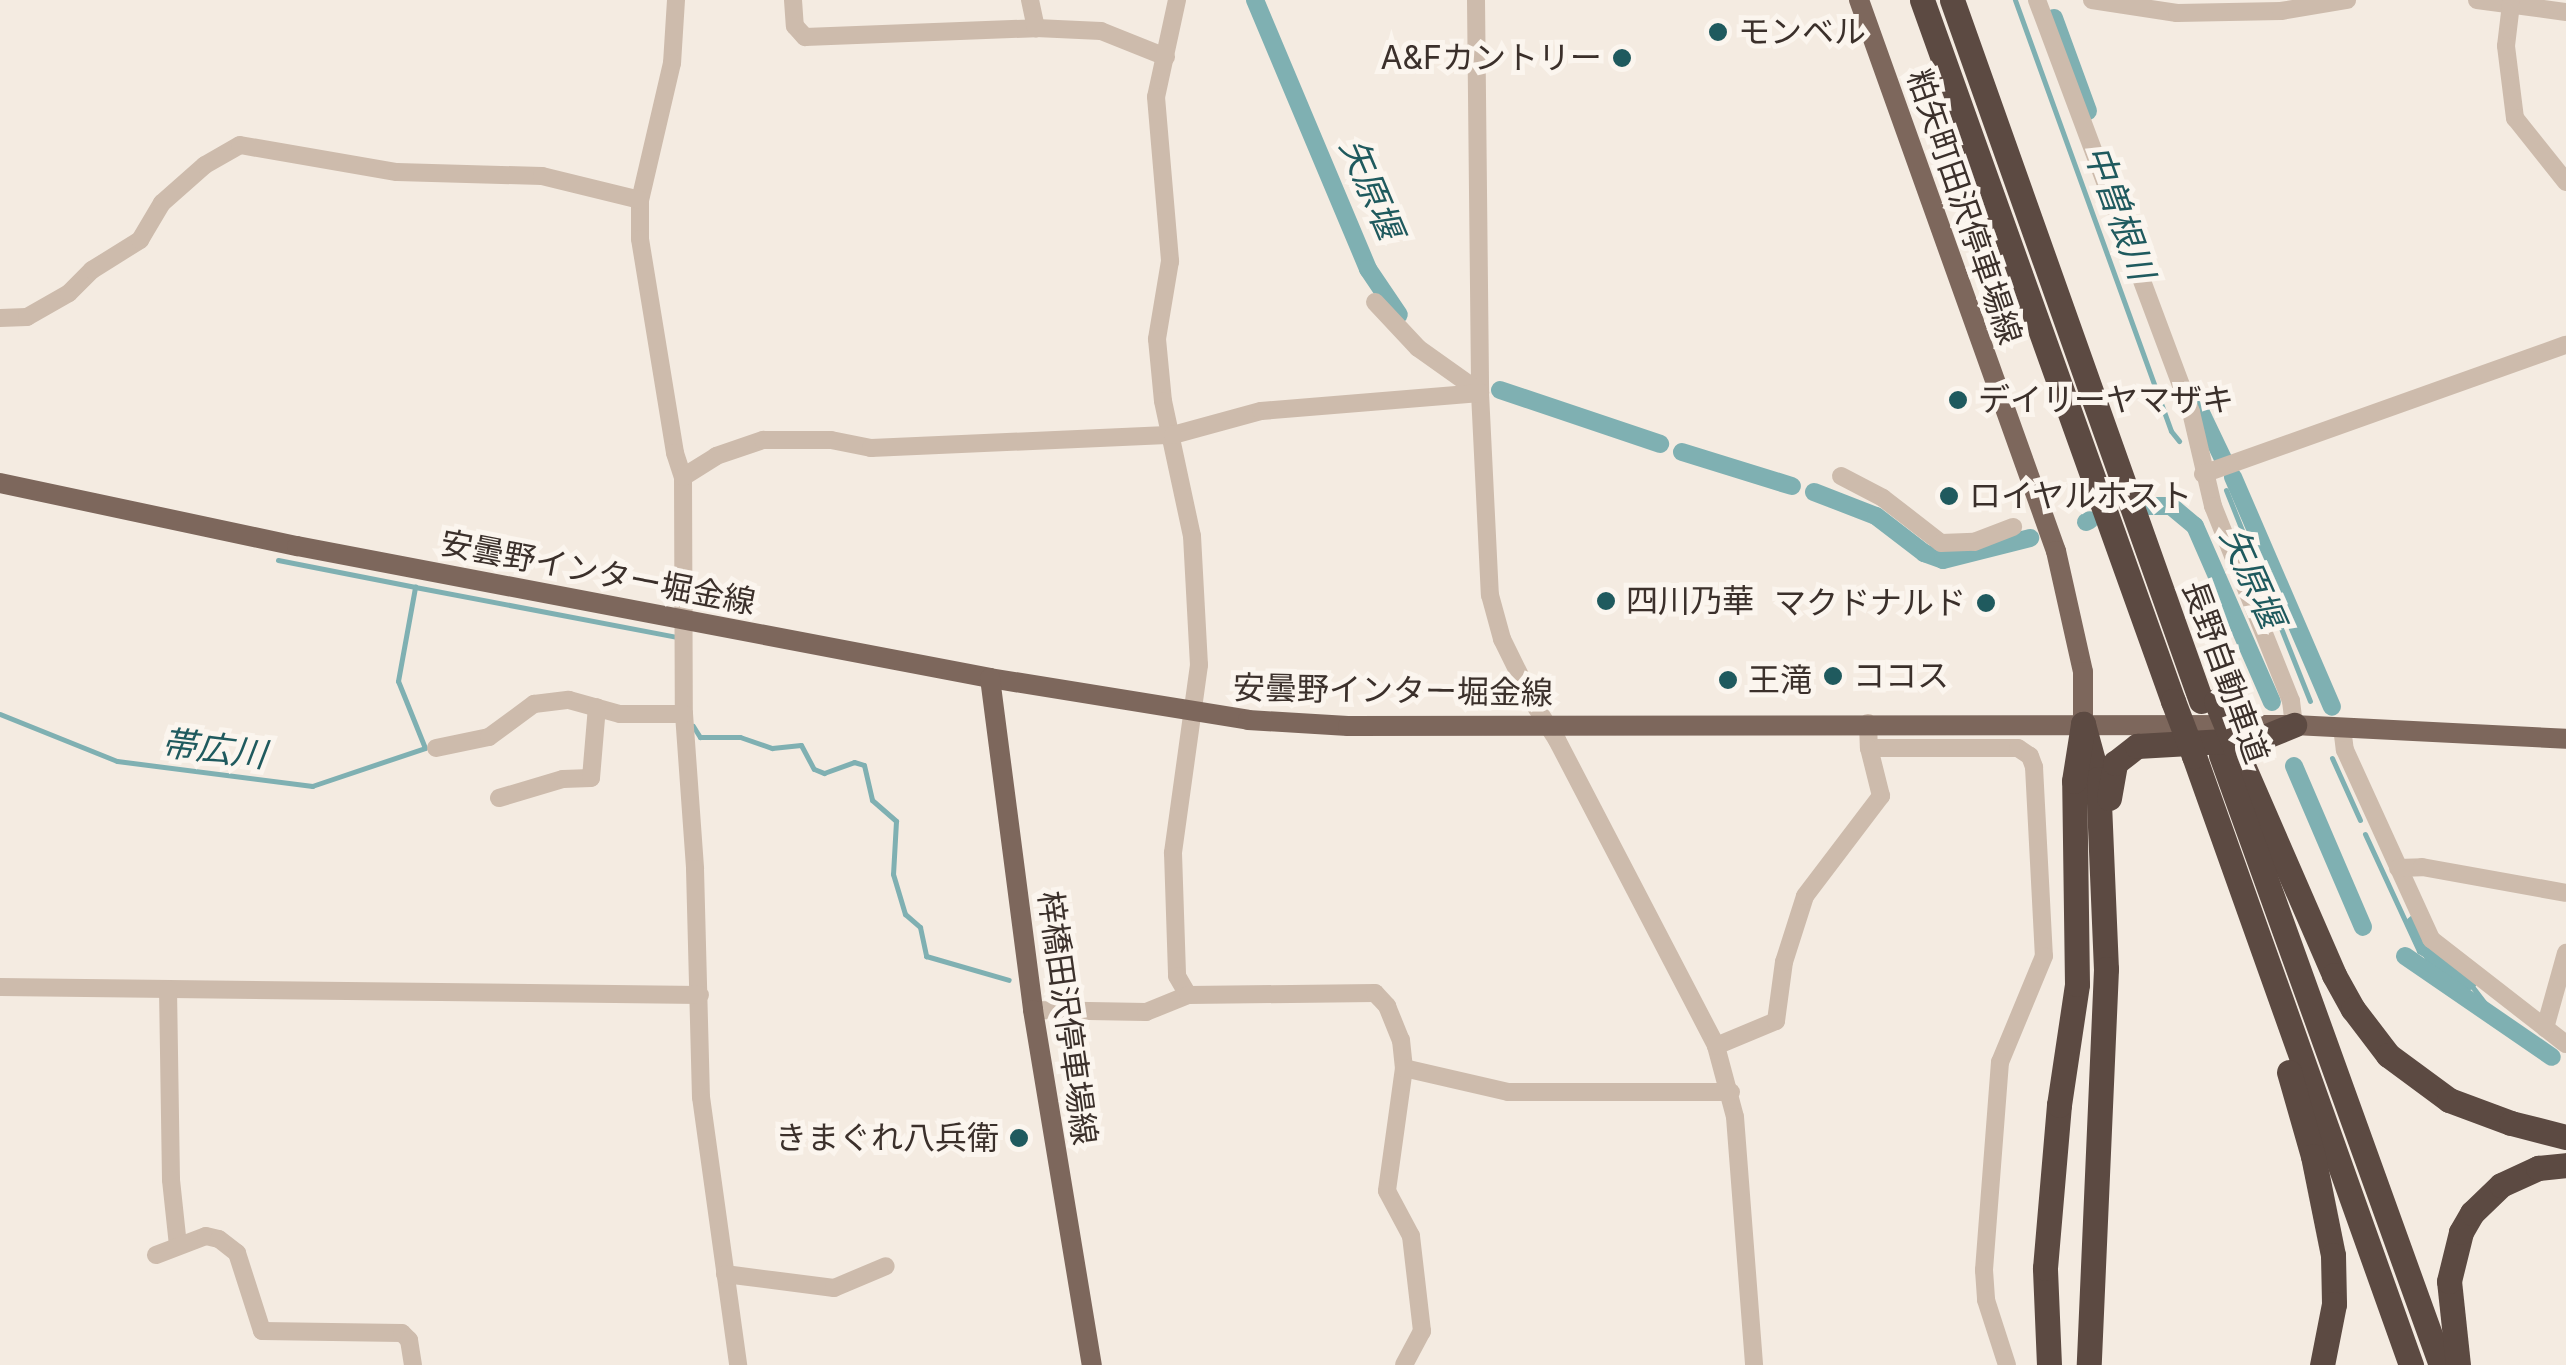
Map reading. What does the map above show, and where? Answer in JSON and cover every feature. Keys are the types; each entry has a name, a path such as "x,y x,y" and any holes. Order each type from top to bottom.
{"highway":[{"name":"長野自動車道","path":"1922,0 2411,1365"},
{"name":"長野自動車道","path":"1952,0 2153,566 2229,755 2441,1365"},
{"path":"2083,724 2098,779 2106,896"},
{"path":"2049,1365 2044,1301 2059,1105 2077,984 2074,781 2083,724"},
{"path":"2089,1365 2104,1104 2110,776 2124,752 2152,744 2258,740 2294,725"},
{"path":"2229,755 2334,975 2353,1009 2388,1056 2449,1100 2511,1123 2566,1136"},
{"path":"2194,756 2204,804 2314,1156 2334,1278 2331,1334 2322,1365"},
{"path":"2458,1365 2452,1337 2449,1280 2461,1232 2472,1213 2501,1184 2538,1168 2566,1165"},
{"path":"2092,1273 2096,1322 2107,1365"},
{"path":"2044,1301 2060,1365"}],"main road":[{"name":"粕矢町田沢停車場線","path":"1859,0 2046,518 2074,617 2083,672 2083,724"},
{"name":"安曇野インター堀金線","path":"0,484 88,505 1194,714 1348,726 2294,725 2566,738"},
{"name":"梓橋田沢停車場線","path":"990,678 1034,1010 1092,1365"}],"street":[{"path":"676,0 672,63 640,200 640,239 674,454 683,476 687,620 684,714 702,1097 738,1365"},
{"path":"794,0 795,26 804,38 1036,28 1101,30 1166,58"},
{"path":"1030,0 1036,28"},
{"path":"1177,0 1156,114 1170,260 1157,339 1158,373 1192,536 1199,664 1172,853 1177,976 1188,995"},
{"path":"1476,0 1480,393 1490,595 1502,639 1716,1046 1731,1092 1754,1365"},
{"path":"2036,0 2191,412 2203,474 2291,700 2294,725"},
{"path":"2092,0 2177,13 2281,11 2347,0"},
{"path":"2477,0 2566,12"},
{"path":"2511,4 2506,46 2515,118 2566,182"},
{"path":"0,318 26,317 69,293 92,270 140,240 162,203 205,165 240,145 397,172 542,176 640,200"},
{"path":"1375,302 1418,348 1480,393"},
{"path":"2203,474 2566,344"},
{"path":"683,476 716,456 762,440 831,440 870,448 1173,435 1261,411 1480,393"},
{"path":"1841,476 1883,498 1941,544 1974,542 2013,527"},
{"path":"436,748 489,736 534,704 569,700 620,714 684,714"},
{"path":"499,798 563,779 592,778 597,706"},
{"path":"1716,1046 1776,1021 1784,962 1805,896 1881,796 1869,748 1868,723"},
{"path":"2342,727 2345,750 2436,945 2566,1044"},
{"path":"1869,748 2018,748 2030,756 2034,768 2044,956 2000,1062 1984,1270 1986,1300 2006,1365"},
{"path":"2398,868 2422,867 2566,893"},
{"path":"2545,1028 2566,953"},
{"path":"0,987 700,995"},
{"path":"168,989 171,1180 178,1246"},
{"path":"1034,1010 1146,1012 1188,995 1374,993 1387,1006 1402,1040 1404,1068 1387,1191 1411,1236 1422,1331 1404,1365"},
{"path":"1404,1068 1508,1092 1731,1092"},
{"path":"156,1255 206,1236 237,1253 262,1331 402,1333 408,1340 413,1365"},
{"path":"725,1274 834,1288 886,1266"}],"waterway":[{"name":"矢原堰","path":"1255,0 1368,269 1399,315"},
{"name":"中曽根川","path":"2015,0 2171,431 2179,441"},
{"path":"2054,18 2088,111"},
{"name":"矢原堰","path":"1500,390 1660,444"},
{"path":"2194,398 2224,461"},
{"name":"矢原堰","path":"1682,452 1792,486"},
{"path":"2233,477 2332,707"},
{"name":"中曽根川","path":"2226,490 2310,701"},
{"name":"矢原堰","path":"1814,492 1876,516 1924,553 1943,560 2030,538"},
{"name":"矢原堰","path":"2149,506 2171,506 2195,526 2272,702"},
{"name":"矢原堰","path":"2086,522 2090,520"},
{"path":"278,560 415,587"},
{"name":"帯広川","path":"0,714 117,761 312,786 425,748 398,681 415,587 676,637"},
{"path":"693,726 700,737 740,737 772,748 801,745 814,769 824,773 854,762 864,765 872,800 896,821 893,874 905,914 920,927 926,956 1009,980"},
{"name":"中曽根川","path":"2332,758 2360,820"},
{"name":"矢原堰","path":"2294,766 2363,927"},
{"name":"中曽根川","path":"2365,834 2419,951 2468,981 2497,1019"},
{"name":"中曽根川","path":"2415,924 2433,955 2468,981"},
{"name":"矢原堰","path":"2405,956 2552,1057"}],"place":[{"name":"モンベル","path":"1718,32"},
{"name":"A&Fカントリー","path":"1622,58"},
{"name":"デイリーヤマザキ","path":"1958,400"},
{"name":"ロイヤルホスト","path":"1949,496"},
{"name":"四川乃華","path":"1606,601"},
{"name":"マクドナルド","path":"1986,603"},
{"name":"ココス","path":"1833,676"},
{"name":"王滝","path":"1728,680"},
{"name":"きまぐれ八兵衛","path":"1019,1138"}]}
